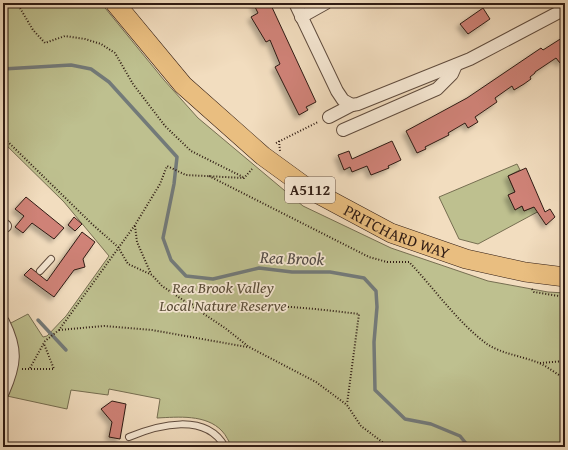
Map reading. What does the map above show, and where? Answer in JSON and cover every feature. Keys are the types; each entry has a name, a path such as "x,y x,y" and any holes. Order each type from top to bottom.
{"main road":[{"name":"PRITCHARD WAY","path":"115,3 183,85 263,156 307,188 391,233 466,259 525,272 565,277"}],"street":[{"path":"295,3 337,91 343,100 352,105"},
{"path":"301,17 326,3"},
{"path":"329,116 352,105 358,104 432,73 456,65 565,9"},
{"path":"344,130 437,89 452,74 456,65"},
{"path":"3,322 12,346 12,369 3,392"}],"lane":[{"path":"40,271 51,259"},
{"path":"129,437 164,426 186,424 211,431 221,439 225,447"}],"path":[{"path":"17,3 33,30 44,43 65,36 85,39 101,44 115,53 133,84 170,131 191,151 244,178"},
{"path":"276,143 329,116"},
{"path":"3,137 92,224 118,247 128,264 152,275"},
{"path":"279,141 280,148"},
{"path":"44,342 54,369 30,368 44,342 59,330 135,225 160,184 167,166 186,175 244,178"},
{"path":"244,178 252,169"},
{"path":"209,176 368,257 387,262 409,262 432,285 464,324 488,345 518,357 539,363 565,379"},
{"path":"135,225 137,242 152,275 162,286 225,328 250,348 316,382 347,405 361,426 389,447"},
{"path":"188,304 223,307 260,306 304,308 359,314 347,405"},
{"path":"59,330 104,326 152,330 250,348"},
{"path":"539,363 565,361"}],"green space":[{"name":"Rea Brook Valley Local Nature Reserve","path":"3,3 101,3 164,80 198,118 303,206 391,248 488,281 548,292 565,293 565,447 232,447 222,431 208,422 191,418 157,418 160,399 109,389 108,395 71,390 67,409 7,396 14,375 9,324 28,314 43,337 47,336 66,316 109,256 64,202 3,142"},
{"path":"517,164 520,170 508,176 515,192 509,195 515,209 522,206 524,211 538,205 541,210 478,244 459,239 439,197"}],"building":[{"path":"253,3 270,3 316,102 306,107 308,110 299,115 275,67 280,64 270,40 266,42 251,17 258,13"},
{"path":"483,8 490,19 468,34 460,24"},
{"path":"565,36 565,59 560,63 556,58 535,72 530,77 531,79 524,84 514,90 512,86 495,98 497,102 475,117 478,122 468,128 465,123 448,133 449,135 425,147 426,149 417,153 406,131 467,98 541,48 543,50"},
{"path":"392,141 401,160 388,166 389,168 371,175 367,166 352,172 350,167 344,170 338,155 349,151 352,159"},
{"path":"526,168 545,212 550,209 555,217 546,225 534,207 524,211 522,206 515,210 508,195 515,192 508,176"},
{"path":"26,197 64,228 54,239 32,223 23,233 15,227 24,216 15,209"},
{"path":"74,217 82,224 75,231 68,225"},
{"path":"82,232 95,242 83,259 85,267 74,270 54,297 24,275 31,268 47,281"},
{"path":"112,401 126,404 120,439 109,437 112,422 101,409"}],"waterway":[{"name":"Rea Brook","path":"3,69 71,65 91,69 109,82 177,157 174,184 163,238 171,260 186,276 213,279 259,268 292,272 330,272 364,278 376,291 377,307 374,342 375,390 405,419 431,424 460,436 469,447"},
{"path":"38,320 66,350"}]}
